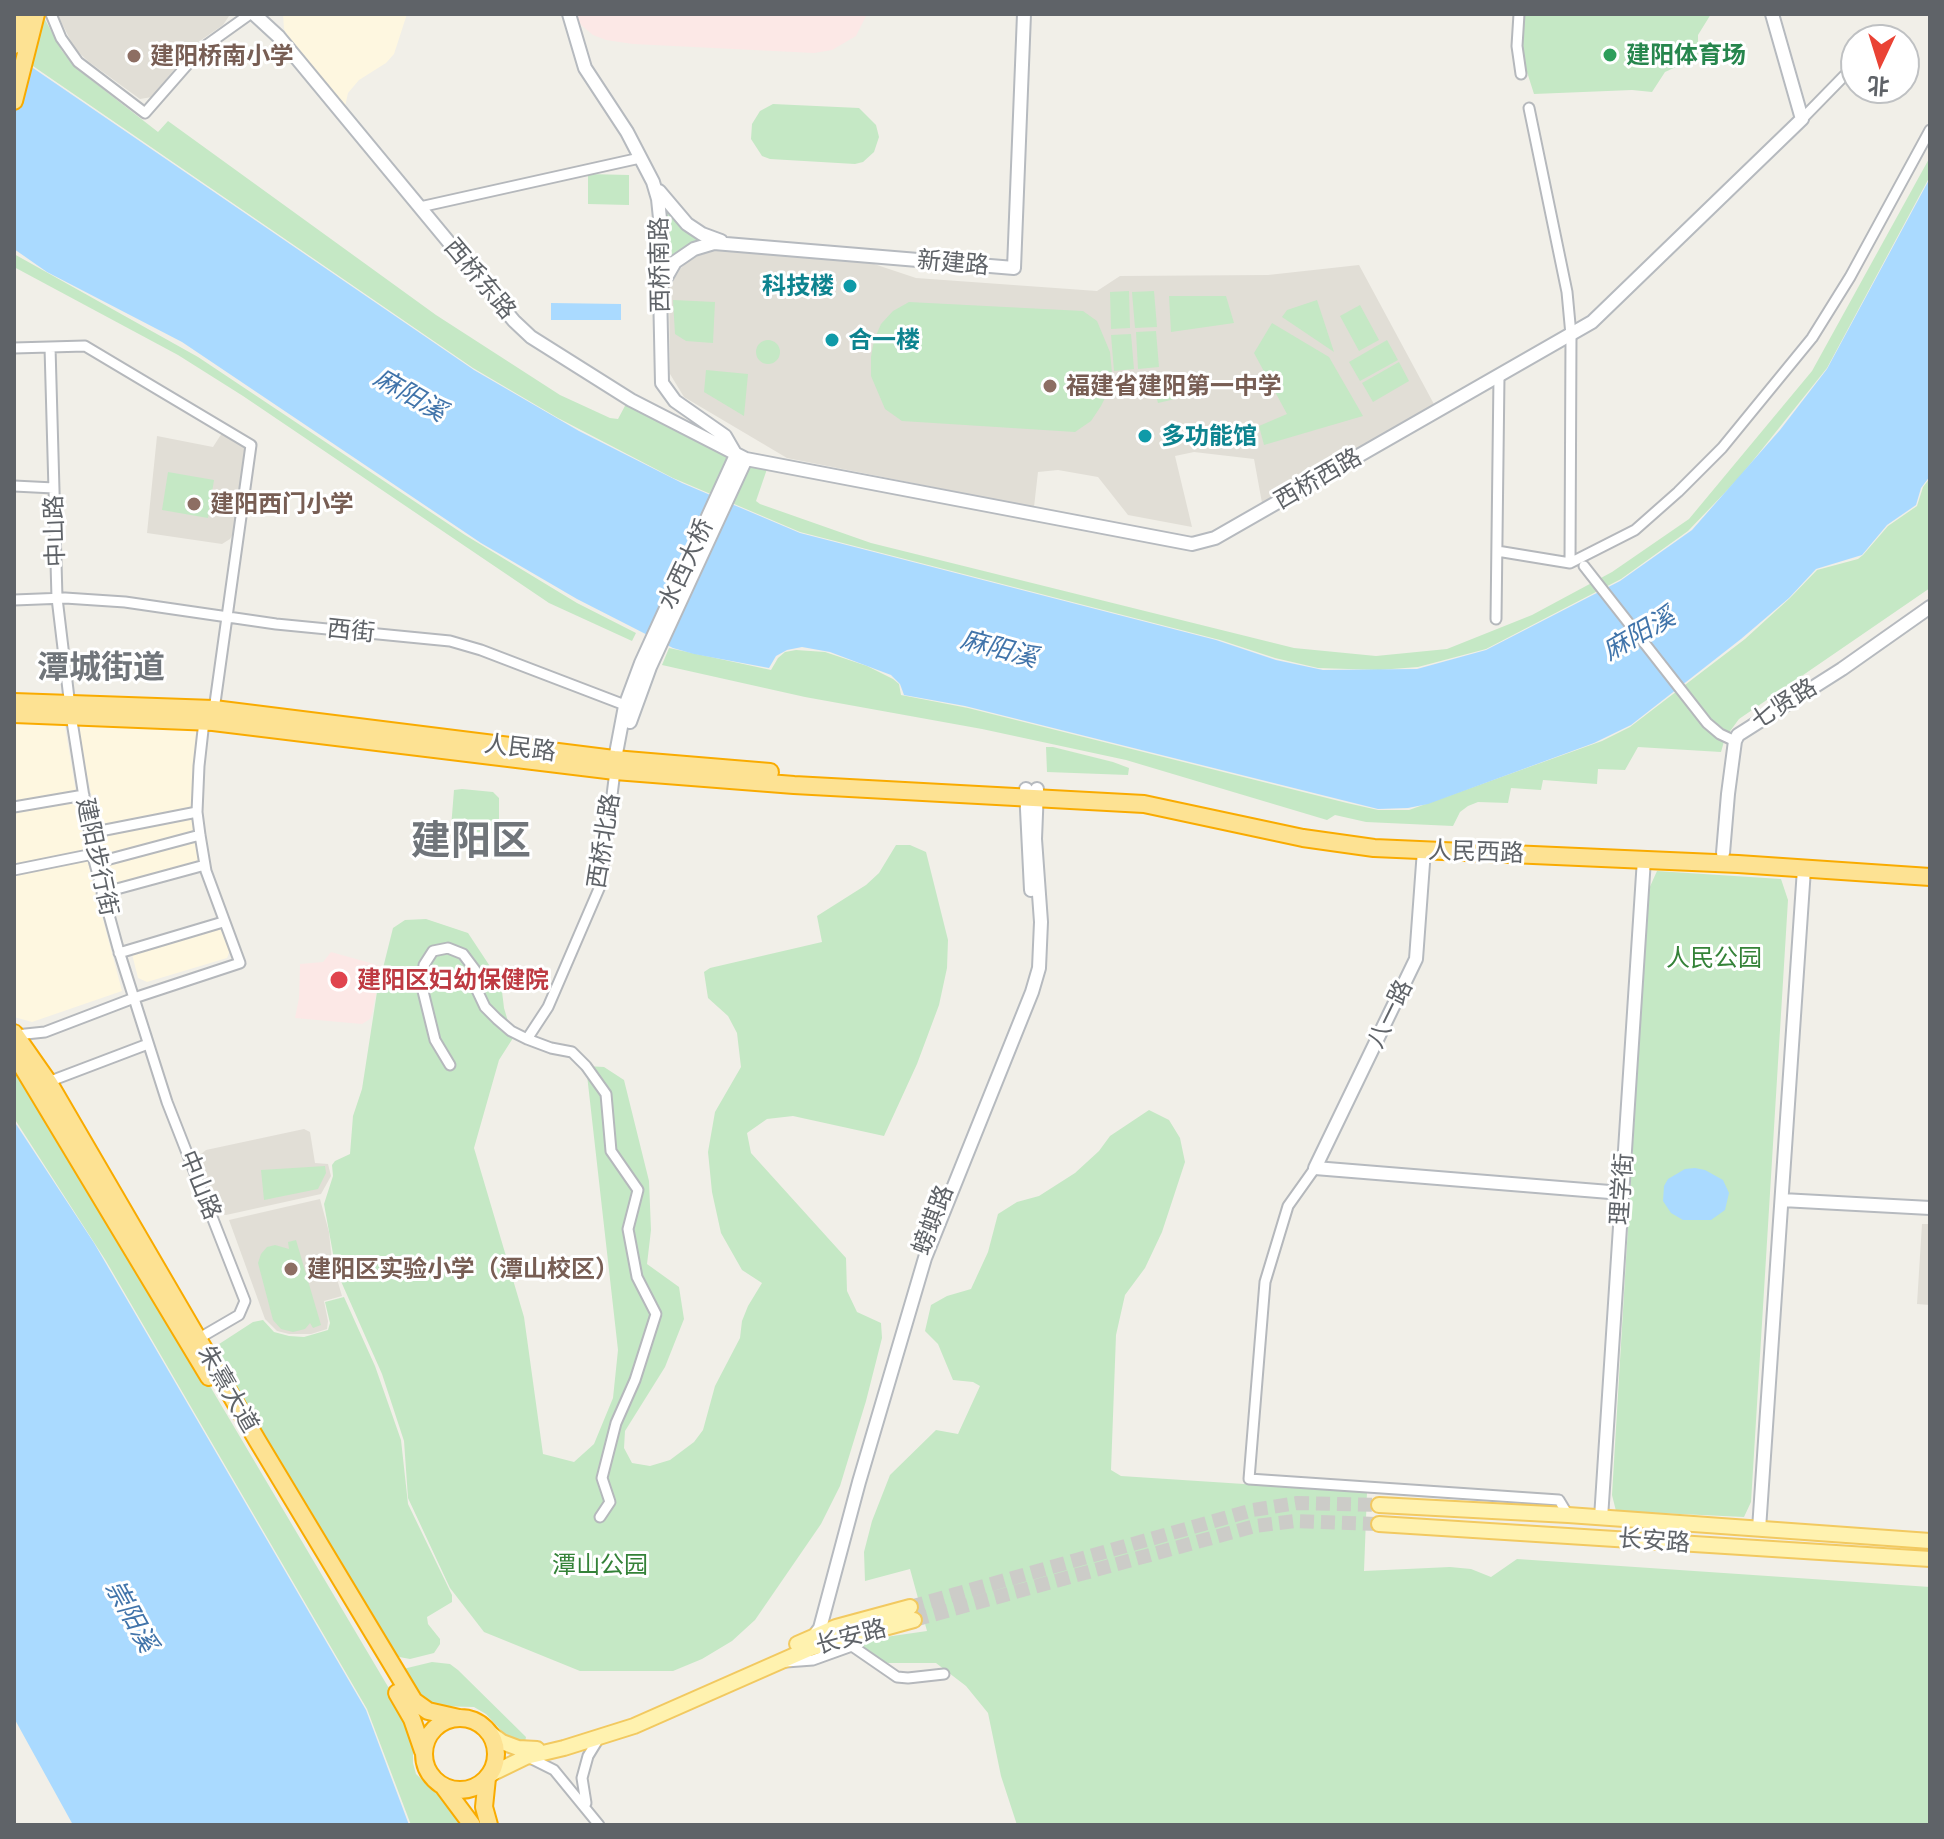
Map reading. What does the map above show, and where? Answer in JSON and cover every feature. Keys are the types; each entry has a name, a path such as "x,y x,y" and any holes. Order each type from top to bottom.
{"highway":[{"path":"14,45 22,14"},
{"path":"14,101 36,14"},
{"name":"人民路","path":"14,702 70,709 211,717 616,763 1031,794"},
{"name":"人民路","path":"14,714 70,709"},
{"name":"人民西路","path":"1031,794 1173,799 1307,828 1375,837 1930,866"},
{"name":"人民西路","path":"1031,794 1144,804 1303,838 1374,848 1644,859 1930,877"},
{"name":"朱熹大道","path":"16,1045 48,1082 404,1705 423,1751"},
{"name":"朱熹大道","path":"16,1045 414,1701 428,1711 459,1718"},
{"path":"472,1825 443,1786 428,1772 423,1751 431,1732 448,1720 459,1718 476,1722 490,1733 496,1750 496,1759 488,1776 484,1807 489,1825"},
{"path":"443,1786 467,1790 478,1786 488,1776"}],"main road":[{"name":"西桥东路","path":"252,14 279,37 531,337 631,400 739,462"},
{"name":"西桥南路","path":"569,14 585,68 653,182 661,217 662,383 675,401 725,436 739,462"},
{"name":"新建路","path":"660,288 668,271 685,255 704,245 728,242 1014,268 1024,14"},
{"path":"1772,14 1802,119"},
{"name":"西桥西路","path":"739,462 1179,542 1202,543 1592,322 1802,119"},
{"path":"653,182 687,224 713,239 728,242"},
{"name":"水西大桥","path":"616,763 630,707 645,665 739,462"},
{"name":"七贤路","path":"1723,853 1735,741 1743,730 1842,669 1930,607"},
{"name":"螃蜞路","path":"563,1746 600,1738 695,1700 787,1654 824,1618 913,1274 1027,984 1032,960 1033,918 1031,794"},
{"name":"八一路","path":"1315,1168 1416,959 1424,850"},
{"name":"理学街","path":"1601,1518 1644,859"},
{"path":"1759,1529 1804,869"},
{"path":"1315,1168 1622,1193"},
{"path":"1782,1200 1930,1208"},
{"name":"长安路","path":"1379,1505 1930,1541"},
{"name":"长安路","path":"1379,1524 1930,1559"},
{"path":"824,1618 829,1611 833,1618 853,1629"},
{"name":"长安路","path":"787,1654 853,1629 912,1614"},
{"name":"长安路","path":"787,1654 824,1618 853,1629"},
{"path":"488,1776 526,1757 672,1705 787,1654"},
{"path":"490,1733 518,1748 563,1746"}],"street":[{"path":"51,14 61,38 78,62 145,113 201,49 252,14"},
{"path":"1519,14 1517,46 1521,74"},
{"path":"1802,119 1840,80"},
{"path":"1529,108 1567,292 1571,335 1570,563"},
{"path":"1497,551 1570,563 1635,530 1678,492 1722,448 1812,338 1857,265 1930,130"},
{"path":"420,207 476,192 640,158"},
{"path":"14,348 85,346 251,445 197,812 205,865 240,963 134,998 16,1045"},
{"name":"中山路","path":"50,347 57,598 70,709"},
{"path":"1496,619 1499,376"},
{"path":"14,486 54,488"},
{"path":"1584,566 1707,723 1735,741"},
{"name":"西街","path":"14,600 57,598 125,602 276,624 450,641 630,707"},
{"name":"建阳步行街","path":"70,709 94,858 134,998"},
{"name":"西桥北路","path":"527,1039 548,1007 601,884 616,763"},
{"path":"14,807 84,795"},
{"path":"90,833 197,812"},
{"path":"14,870 94,858 200,835"},
{"path":"102,893 205,865"},
{"path":"119,953 223,922"},
{"path":"450,1065 435,1040 422,987 424,965 433,951 448,948 463,954 475,970 476,988 485,1007 511,1031 551,1048 572,1052 586,1066 606,1094 611,1151 638,1190 628,1229 637,1277 656,1314 635,1380 616,1423 602,1478 610,1502 600,1517"},
{"name":"中山路","path":"134,998 167,1102 245,1301 239,1315 194,1341"},
{"path":"16,1045 45,1032"},
{"path":"48,1082 148,1044"},
{"path":"1315,1168 1288,1206 1265,1282 1249,1479 1559,1500 1568,1515"},
{"path":"787,1654 793,1663 813,1660 852,1646 897,1677 944,1674"},
{"path":"589,1814 582,1778 588,1756 600,1738"},
{"path":"526,1757 554,1770 599,1825"}],"shaded area":[{"name":"建阳桥南小学","path":"57,14 229,16 223,25 194,45 152,97 140,99 75,49"},
{"path":"283,14 407,14 394,54 386,63 359,80 348,93 345,107 292,44 284,29"},
{"path":"576,14 867,14 856,36 832,50 814,53 606,40 593,35 581,25"},
{"name":"福建省建阳第一中学","path":"714,250 871,263 916,278 1097,291 1120,276 1268,275 1359,265 1435,406 1262,503 1254,459 1194,452 1175,456 1192,527 1128,515 1098,477 1058,470 1038,472 1034,507 787,458 684,397 670,374 669,287 690,259"},
{"name":"建阳西门小学","path":"222,433 245,447 230,539 222,544 147,533 157,436 213,447"},
{"path":"14,720 64,721 88,863 122,991 32,1022 14,1017"},
{"path":"85,721 194,725 198,730 192,818 202,864 200,872 118,893 113,886 100,835 78,732 78,725"},
{"path":"221,923 231,948 227,958 147,982 138,978 132,954 135,949"},
{"name":"建阳区妇幼保健院","path":"331,952 381,966 372,1014 362,1024 295,1018 300,964 323,962"},
{"path":"304,1129 310,1132 315,1163 328,1164 331,1176 321,1194 226,1215 218,1213 196,1158 206,1150"},
{"name":"建阳区实验小学（潭山校区）","path":"320,1199 342,1296 324,1301 327,1329 311,1334 277,1331 265,1319 229,1220"},
{"path":"1922,1224 1930,1224 1930,1305 1917,1304"}],"green space":[{"path":"14,14 42,14 62,51 76,68 158,132 168,121 436,315 560,395 610,418 618,419 626,404 761,465 767,469 756,501 760,504 871,543 1294,648 1376,656 1447,649 1532,615 1612,572 1689,519 1812,371 1930,157 1930,176 1827,368 1739,478 1688,531 1621,579 1486,649 1418,667 1379,670 1318,668 800,532 673,478 558,418 473,368 14,53"},
{"name":"建阳体育场","path":"1524,14 1711,14 1698,35 1698,57 1665,72 1652,92 1534,94 1521,53"},
{"path":"773,104 859,108 876,125 879,137 874,152 863,162 855,164 762,156 751,139 752,124 760,111"},
{"path":"588,174 629,175 629,205 588,204"},
{"path":"662,204 704,240 666,267"},
{"path":"14,254 198,357 465,535 577,603 636,633 632,641 549,603 178,355 14,267"},
{"path":"1129,291 1130,328 1111,329 1110,292"},
{"path":"1154,291 1157,327 1135,328 1132,292"},
{"path":"1169,296 1226,296 1234,323 1171,332"},
{"path":"673,300 715,302 713,343 686,341 675,334"},
{"path":"1317,300 1334,352 1282,317 1287,310"},
{"path":"909,302 1083,311 1097,321 1110,352 1112,373 1109,390 1091,421 1075,432 902,421 885,409 871,376 871,357 881,324 893,311"},
{"path":"1360,305 1379,340 1359,351 1340,316"},
{"path":"1272,323 1329,357 1363,416 1264,445 1259,426 1287,414 1254,353"},
{"path":"1156,331 1159,367 1138,369 1136,332"},
{"path":"1131,334 1134,369 1114,371 1111,335"},
{"path":"768,340 776,344 780,352 776,360 768,364 760,360 756,352 760,344"},
{"path":"1387,340 1398,360 1360,381 1349,362"},
{"path":"1399,362 1409,381 1373,402 1362,383"},
{"path":"706,370 748,374 744,416 704,392"},
{"path":"1170,376 1175,399 1158,403 1152,381"},
{"path":"168,472 214,480 208,518 162,510"},
{"path":"1930,478 1930,588 1739,719 1725,738 1721,752 1638,747 1625,770 1598,769 1597,784 1543,780 1541,790 1511,788 1508,803 1478,802 1468,806 1460,812 1453,826 1366,822 1335,815 1327,820 1126,760 982,729 805,697 662,665 669,648 771,670 785,652 825,652 867,666 893,679 899,684 901,695 968,708 1347,803 1378,810 1409,810 1602,741 1630,727 1745,639 1817,570 1863,555 1888,526 1917,506 1923,487"},
{"path":"1046,747 1113,762 1129,768 1128,775 1047,772"},
{"path":"454,790 493,792 499,798 499,829 495,833 454,831 451,828"},
{"name":"潭山公园","path":"896,845 910,845 926,852 948,940 947,968 939,1005 917,1064 884,1136 793,1116 767,1119 747,1133 751,1153 846,1258 847,1291 857,1312 881,1323 882,1338 866,1401 840,1486 821,1524 755,1620 732,1641 702,1659 673,1671 580,1671 484,1632 450,1588 408,1498 404,1441 382,1374 336,1270 324,1204 333,1176 332,1165 350,1154 353,1116 362,1089 377,992 393,928 405,920 426,919 468,933 501,983 513,1038 499,1060 474,1148 524,1317 543,1454 574,1462 594,1444 613,1398 618,1350 586,1066 604,1067 624,1080 649,1181 651,1230 647,1264 679,1287 684,1319 665,1367 625,1431 624,1448 632,1463 650,1466 670,1460 694,1442 703,1430 715,1386 740,1338 748,1306 762,1283 742,1270 721,1233 712,1192 708,1152 715,1112 741,1067 737,1033 728,1016 708,998 704,972 822,942 817,916 866,885 879,873"},
{"name":"人民公园","path":"1657,871 1781,879 1788,900 1751,1502 1744,1517 1616,1511 1612,1495 1648,891"},
{"path":"14,1072 137,1263 403,1712 413,1741 416,1774 444,1800 464,1825 411,1825 367,1709 106,1261 14,1118"},
{"path":"1149,1110 1169,1120 1180,1138 1185,1162 1162,1232 1145,1268 1125,1295 1116,1335 1111,1470 1121,1476 1367,1492 1364,1571 1450,1567 1471,1569 1491,1577 1517,1559 1930,1587 1930,1825 1017,1825 1001,1776 988,1713 966,1686 936,1663 888,1663 851,1642 927,1631 910,1569 865,1581 864,1552 890,1475 936,1430 958,1434 980,1386 953,1380 938,1344 925,1331 931,1305 947,1296 971,1289 988,1252 998,1214 1017,1202 1039,1196 1075,1173 1110,1136"},
{"path":"325,1166 326,1173 318,1189 264,1200 261,1170"},
{"path":"296,1240 321,1325 313,1328 310,1323 305,1329 293,1332 281,1329 273,1320 258,1263 267,1247 275,1245 289,1249 288,1242"},
{"path":"344,1297 375,1366 401,1440 408,1504 452,1595 452,1602 427,1617 440,1644 434,1653 410,1659 394,1656 213,1348 253,1322 263,1320 274,1332 289,1336 304,1337 328,1330 330,1323 325,1302"},
{"path":"432,1662 450,1664 458,1670 526,1737 525,1742 509,1739 486,1714 474,1707 434,1706 425,1701 403,1669"}],"water":[{"name":"麻阳溪","path":"14,55 474,370 579,431 682,483 800,533 1216,640 1276,660 1323,670 1417,669 1486,650 1620,581 1692,530 1780,430 1827,369 1930,178 1930,476 1921,488 1916,505 1887,525 1862,555 1816,569 1789,598 1741,639 1631,725 1594,743 1428,804 1378,809 965,706 904,695 900,684 891,675 830,652 802,647 787,650 776,656 769,668 694,654 673,648 577,599 481,543 182,342 47,272 14,249"},
{"path":"551,303 621,304 621,320 551,320"},
{"name":"崇阳溪","path":"14,1121 94,1243 366,1710 409,1825 73,1825 14,1718"},
{"path":"1695,1168 1723,1180 1729,1193 1725,1210 1711,1220 1683,1220 1671,1213 1663,1201 1668,1179 1685,1169"}],"tunnel":[{"path":"910,1607 1253,1510 1297,1503 1379,1505"},
{"path":"914,1620 1255,1526 1295,1521 1379,1524"}],"place":[{"name":"建阳体育场","path":"1610,55"},
{"name":"建阳桥南小学","path":"134,56"},
{"name":"科技楼","path":"850,286"},
{"name":"合一楼","path":"832,340"},
{"name":"福建省建阳第一中学","path":"1050,386"},
{"name":"多功能馆","path":"1145,436"},
{"name":"建阳西门小学","path":"194,504"},
{"name":"建阳区妇幼保健院","path":"339,980"},
{"name":"建阳区实验小学（潭山校区）","path":"291,1269"}],"district":[{"name":"潭城街道","path":"101,668"},
{"name":"建阳区","path":"471,841"}]}
